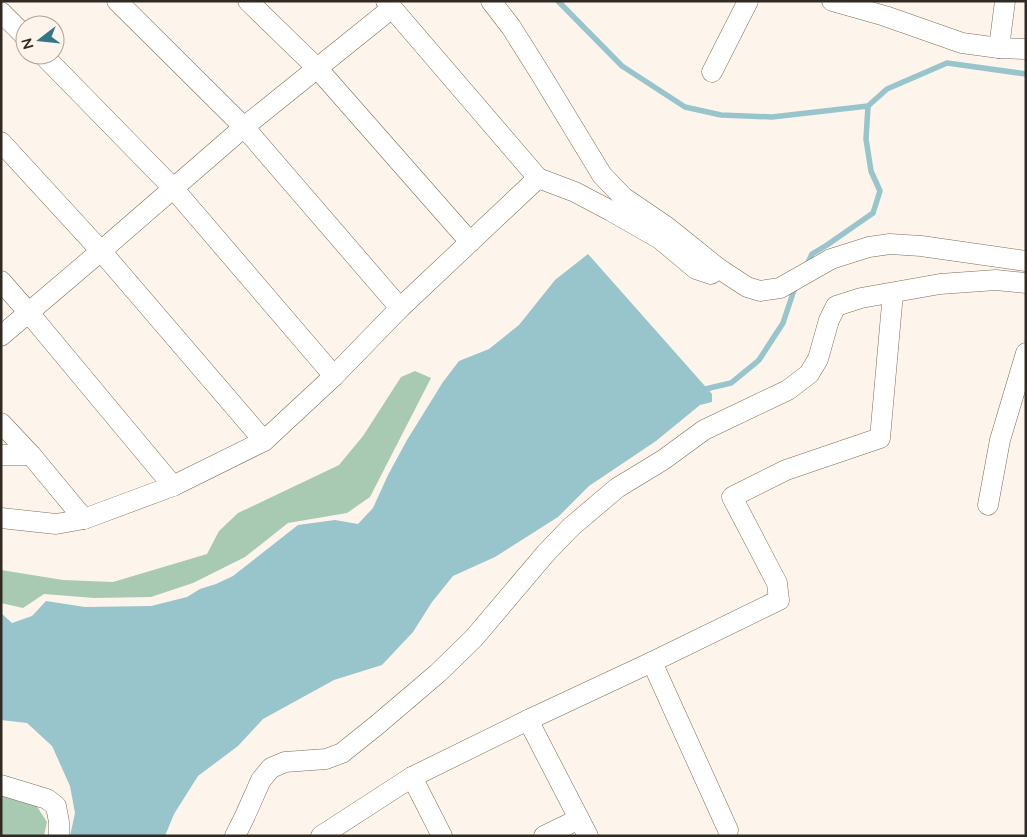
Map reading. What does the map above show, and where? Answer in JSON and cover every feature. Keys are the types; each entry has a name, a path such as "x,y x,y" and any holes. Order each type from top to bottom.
{"street":[{"path":"118,1 244,127 400,308"},
{"path":"248,1 318,69 470,242"},
{"path":"491,1 511,27 602,175 623,196 667,227 718,268 747,287 760,291 780,288 831,260 869,247 890,244 921,246 1026,261"},
{"path":"712,72 748,1"},
{"path":"832,1 885,16 962,43 1026,50"},
{"path":"1000,48 1005,1"},
{"path":"1,336 244,127 318,69 389,5 538,178 575,192 612,211 660,240 696,269 711,274 718,268"},
{"path":"1,12 15,26"},
{"path":"53,65 173,188 334,376"},
{"path":"1,142 101,251 264,441"},
{"path":"1,518 56,524 84,518 173,486 264,441 334,376 400,308 538,178"},
{"path":"235,836 261,780 271,768 285,762 326,759 342,753 444,667 474,638 546,553 571,528 617,488 663,460 704,430 788,390 809,374 818,359 828,320 836,306 861,298 940,284 996,280 1026,283"},
{"path":"1,281 29,312 173,486"},
{"path":"321,836 412,777 779,600 776,583 732,496 786,470 880,438 893,293"},
{"path":"988,505 1000,440 1026,353"},
{"path":"1,423 84,518"},
{"path":"1,455 31,456"},
{"path":"652,662 728,830"},
{"path":"528,720 583,827 544,836"},
{"path":"412,777 442,836"},
{"path":"1,785 46,799 56,806 59,836"}],"green space":[{"path":"415,371 431,378 370,497 347,513 288,523 245,557 193,583 151,597 94,598 44,594 23,608 1,603 1,570 63,580 113,582 207,554 219,531 238,513 339,465 363,436 401,377"},
{"path":"1,793 36,805 47,822 44,836 1,836"}],"water":[{"path":"588,254 712,394 712,402 700,405 656,441 589,486 558,517 495,557 453,576 432,602 413,632 382,665 334,680 263,719 238,746 198,776 174,814 165,836 70,836 75,813 70,786 52,746 27,723 1,720 1,613 12,623 32,616 46,601 85,607 151,606 187,597 200,589 233,576 298,525 335,520 358,524 373,508 407,440 443,382 459,361 489,349 519,325 555,280"}],"waterway":[{"path":"558,1 622,66 685,107 721,115 772,117 868,106 887,89 947,63 1026,74"},
{"path":"806,267 812,254 873,213 880,191 871,171 866,139 868,106"},
{"path":"701,390 731,383 759,360 783,323 796,286"}]}
